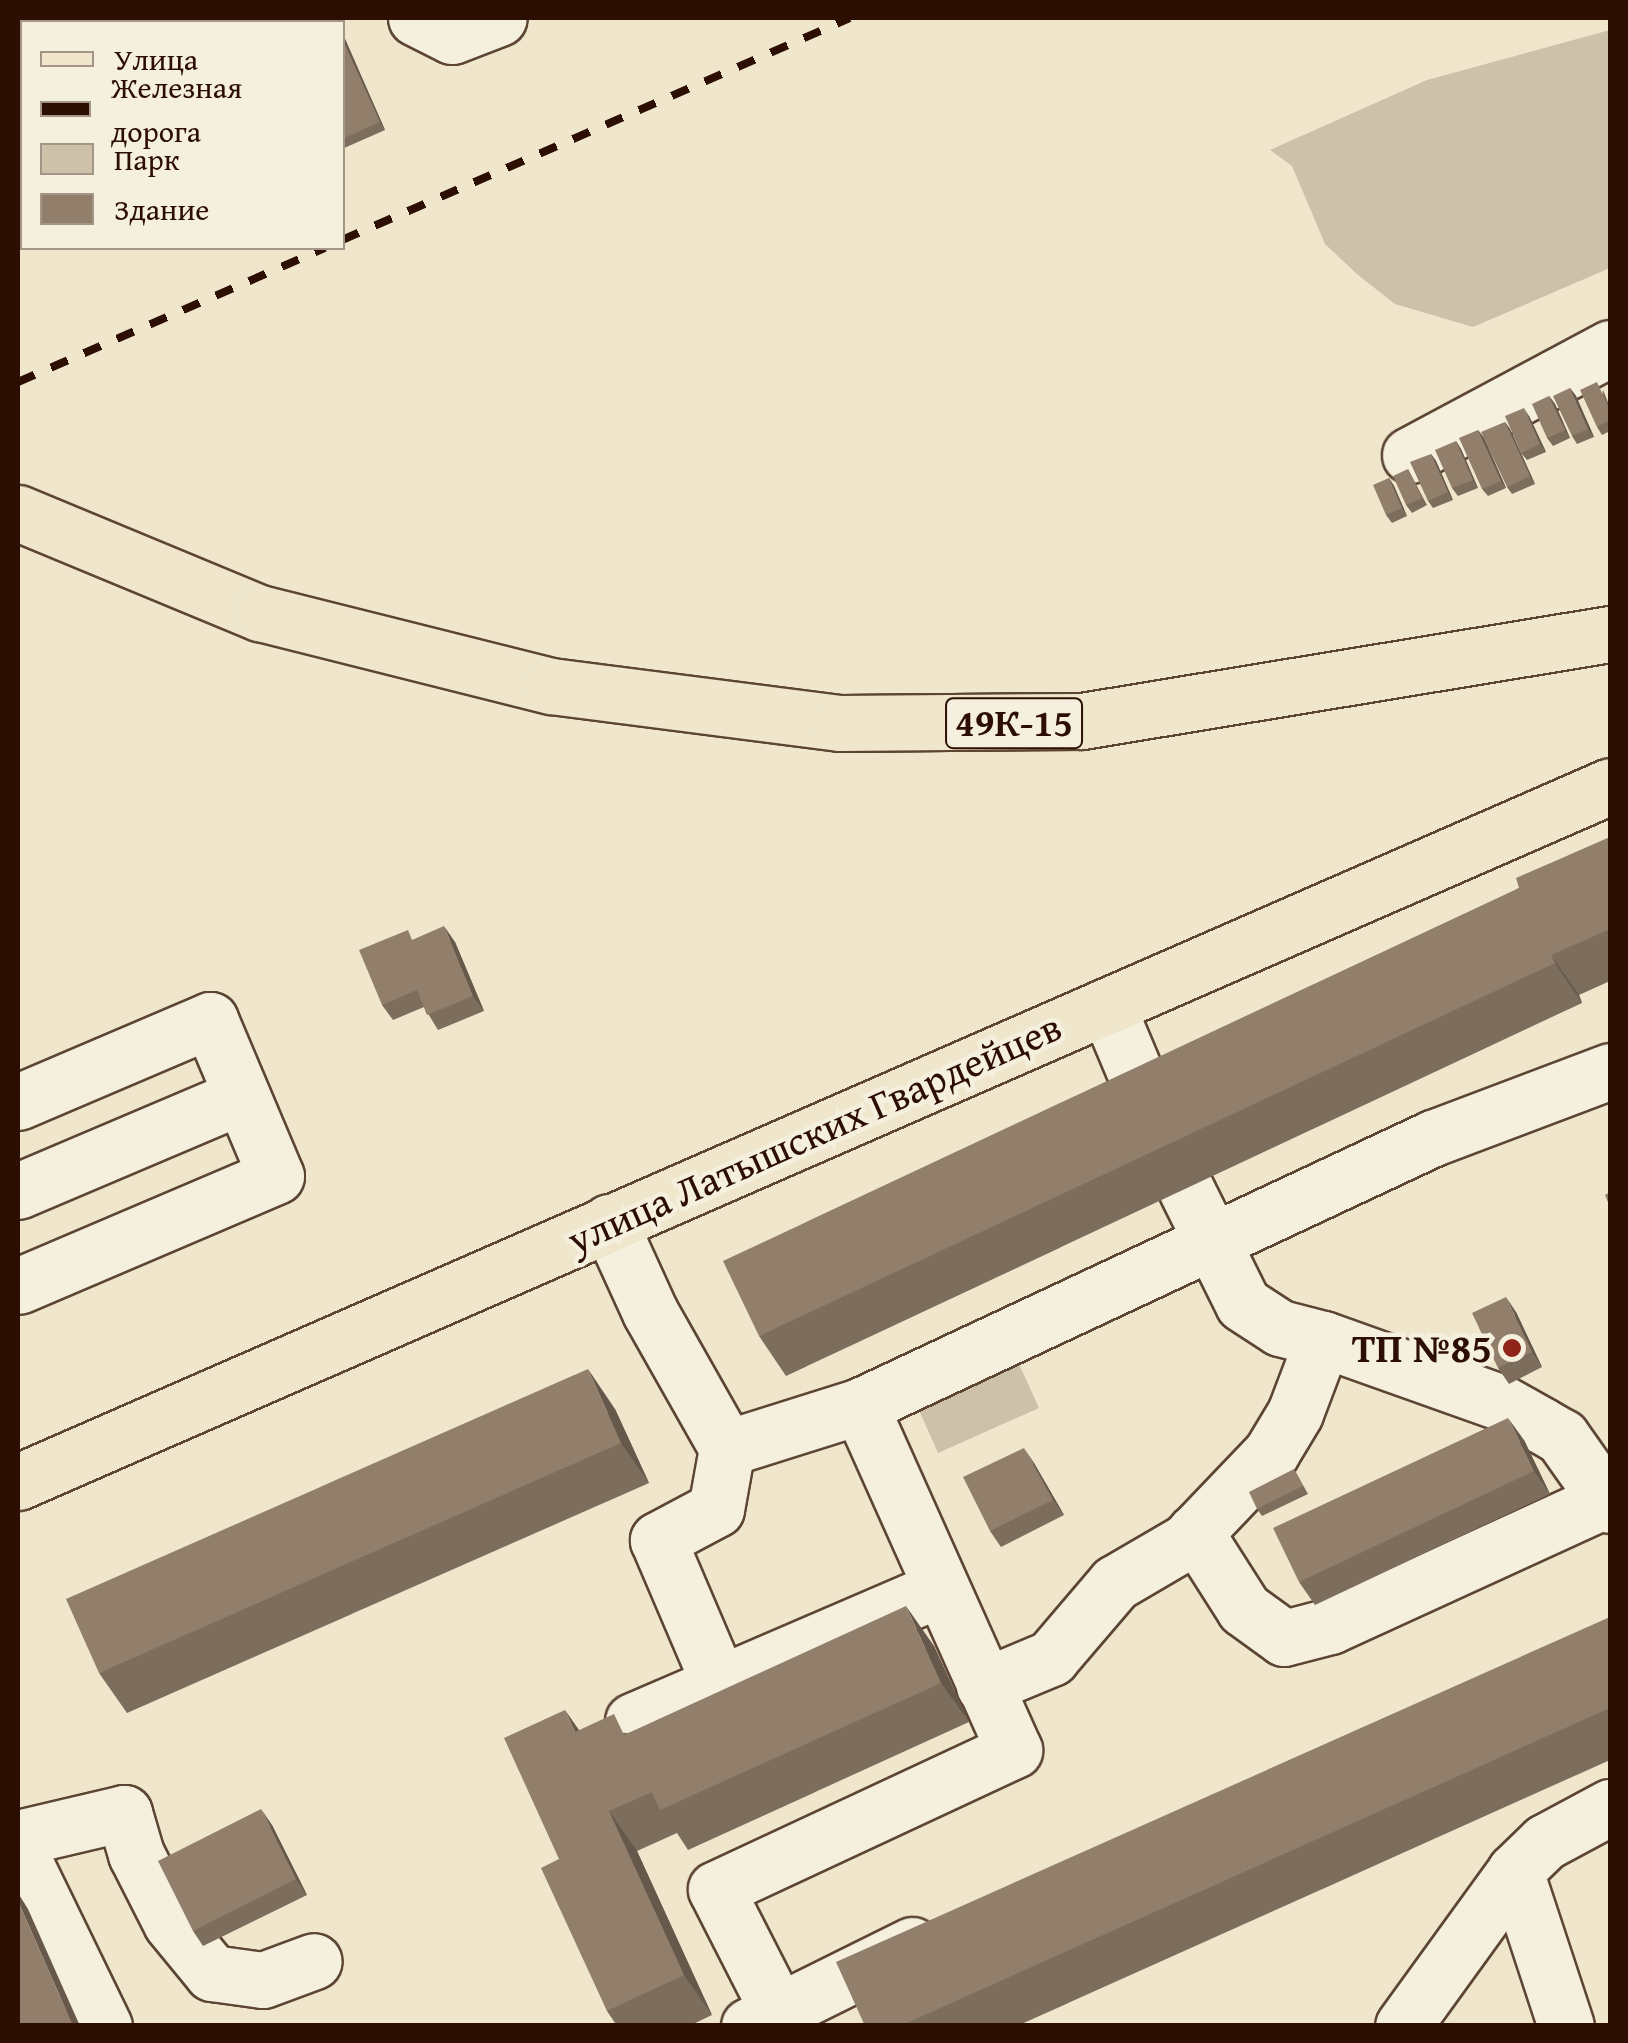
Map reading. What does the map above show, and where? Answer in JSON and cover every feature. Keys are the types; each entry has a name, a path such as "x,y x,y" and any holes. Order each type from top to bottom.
{"main road":[{"name":"49К-15","path":"18,514 260,613 551,686 840,723 1082,721 1610,634"},
{"name":"улица Латышских Гвардейцев","path":"18,1482 1610,786"}],"street":[{"path":"416,18 452,36 499,18"},
{"path":"1410,455 1610,348"},
{"path":"1108,1006 1152,1112"},
{"path":"18,1102 210,1020 276,1176 18,1286"},
{"path":"727,1448 860,1406 1433,1138 1610,1071"},
{"path":"18,1191 242,1096"},
{"path":"1186,1188 1207,1241 1243,1304 1280,1328 1323,1339 1500,1402 1562,1437 1609,1502 1330,1626 1284,1638 1244,1609 1196,1532"},
{"path":"609,1222 650,1312 727,1448 716,1509 658,1540 720,1684"},
{"path":"984,1686 1051,1658 1115,1583 1196,1532 1271,1453 1294,1414 1323,1339"},
{"path":"860,1406 1014,1750 716,1888 762,2016 960,1923"},
{"path":"632,1721 940,1589"},
{"path":"1403,2026 1514,1871 1545,1842 1610,1807"},
{"path":"18,1838 124,1813 136,1854 172,1923 212,1973 263,1980 314,1961"},
{"path":"18,1849 104,2026"},
{"path":"1514,1871 1566,2026"}],"green space":[{"path":"1610,30 1610,268 1473,327 1395,304 1358,275 1325,244 1292,166 1270,150 1427,80"},
{"path":"1019,1364 1039,1408 938,1453 918,1408"}],"building":[{"path":"345,45 380,122 345,138"},
{"path":"1597,382 1610,420 1597,427 1580,390"},
{"path":"1570,388 1588,429 1572,436 1553,396"},
{"path":"1549,396 1565,430 1547,438 1532,404"},
{"path":"1524,408 1540,444 1521,453 1505,416"},
{"path":"1505,422 1530,476 1507,487 1481,432"},
{"path":"1478,430 1501,481 1482,489 1459,438"},
{"path":"1456,441 1473,480 1452,488 1435,450"},
{"path":"1431,454 1448,492 1428,501 1410,462"},
{"path":"1408,469 1422,498 1406,505 1393,476"},
{"path":"1389,478 1402,508 1386,515 1373,485"},
{"path":"1610,837 1610,929 1551,955 1555,963 759,1336 723,1261 1519,888 1516,878"},
{"path":"444,926 473,996 427,1015 417,990 382,1005 359,950 408,930 412,940"},
{"name":"ТП №85","path":"1506,1297 1532,1352 1498,1368 1472,1313"},
{"path":"588,1369 621,1443 99,1673 66,1599"},
{"path":"1508,1418 1534,1471 1299,1582 1273,1528"},
{"path":"1024,1448 1053,1500 990,1531 963,1477"},
{"path":"1294,1469 1303,1486 1257,1509 1249,1492"},
{"path":"906,1606 941,1683 660,1810 652,1792 609,1811 684,1975 607,2011 541,1868 559,1859 504,1738 565,1710 575,1732 614,1714 624,1735"},
{"path":"1610,1617 1610,1708 900,2026 865,2026 836,1962"},
{"path":"261,1809 296,1879 193,1931 158,1861"},
{"path":"18,1901 73,2026 18,2026"}],"railway":[{"path":"345,239 850,18"},
{"path":"18,382 320,250"}],"place":[{"name":"ТП №85","path":"1512,1348"}]}
